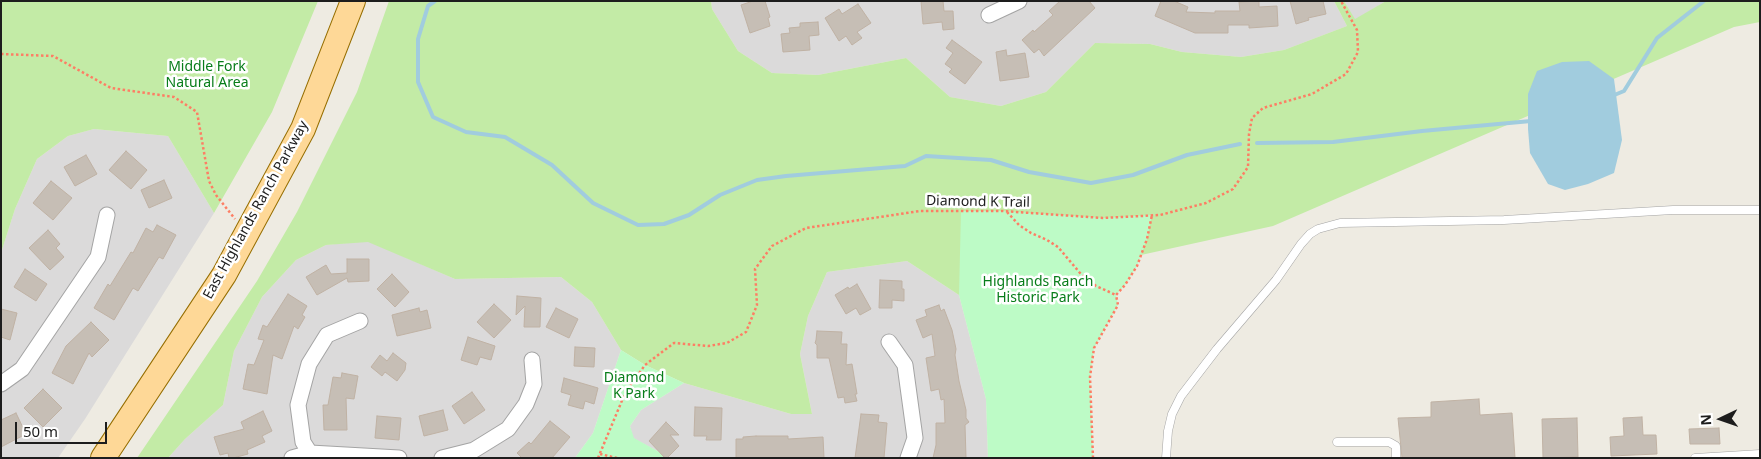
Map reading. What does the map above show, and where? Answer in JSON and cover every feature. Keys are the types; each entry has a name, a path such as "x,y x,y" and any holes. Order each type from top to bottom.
{"main road":[{"name":"East Highlands Ranch Parkway","path":"103,458 224,275 303,129 353,1"}],"street":[{"path":"989,15 1019,1"},
{"path":"1,384 22,369 98,257 107,215"},
{"path":"310,453 303,442 298,404 308,364 327,335 360,321"},
{"path":"888,342 905,365 915,438 908,458"},
{"path":"442,458 474,450 508,429 526,404 534,384 532,360"},
{"path":"292,458 310,453 398,458"}],"lane":[{"path":"1166,458 1168,431 1172,414 1181,396 1217,349 1276,280 1310,234 1318,229 1340,223 1504,220 1673,210 1760,210"},
{"path":"1337,442 1389,442 1396,446 1396,458"},
{"path":"1695,458 1760,454"}],"path":[{"name":"Diamond K Trail","path":"599,456 626,391 645,365 674,343 708,346 727,343 746,332 756,305 755,269 772,246 806,228 920,211 1007,211 1103,218 1152,216 1206,203 1233,189 1248,167 1249,134 1252,118 1263,108 1312,94 1346,74 1358,52 1357,30 1342,1"},
{"path":"1,54 53,56 111,88 174,97 197,112 208,181 216,195 246,234"},
{"path":"1007,211 1019,225 1058,247 1080,273 1096,286 1116,296"},
{"path":"1116,296 1137,266 1147,239 1152,216"},
{"path":"1093,458 1090,377 1094,348 1118,305 1116,296"},
{"path":"599,456 617,458"}],"shaded area":[{"path":"711,1 1334,1 1347,26 1284,50 1241,57 1182,52 1150,44 1095,43 1046,92 1001,106 950,97 906,58 818,75 772,73 738,51 712,9"},
{"path":"1344,1 1386,1 1355,20"},
{"path":"94,129 168,136 214,213 85,419 58,458 1,458 1,253 15,209 37,159 68,136"},
{"path":"368,241 455,279 561,277 592,302 621,350 593,433 575,458 168,458 185,439 223,405 234,351 262,297 296,260 326,245"},
{"path":"907,261 959,295 986,399 988,458 670,458 633,438 630,426 641,410 684,383 791,414 812,414 800,354 808,316 827,272"}],"green space":[{"name":"Middle Fork Natural Area","path":"1,1 318,1 272,112 214,213 168,136 94,129 68,136 37,159 15,209 1,253"},
{"path":"389,1 711,1 712,9 738,51 772,73 818,75 906,58 950,97 1001,106 1046,92 1095,43 1150,44 1182,52 1241,57 1284,50 1347,26 1334,1 1344,1 1355,19 1386,1 1760,1 1760,22 1734,27 1273,226 959,295 907,261 827,272 808,316 800,354 812,414 791,414 684,383 645,365 621,350 592,302 561,277 455,279 368,242 326,245 296,260 262,297 234,351 223,405 185,439 168,458 137,458 257,281 297,212 357,92"},
{"name":"Highlands Ranch Historic Park","path":"961,211 1002,211 1103,218 1152,215 1147,239 1137,266 1116,295 1118,305 1094,348 1090,377 1093,458 988,458 986,399 959,295"},
{"name":"Diamond K Park","path":"621,350 645,365 684,383 641,410 630,426 634,438 670,458 575,458 593,433"}],"water":[{"path":"1589,61 1614,79 1622,140 1614,173 1588,184 1565,190 1548,184 1530,153 1528,94 1537,71 1562,62"}],"building":[{"path":"753,1 765,1 770,17 768,18 770,26 750,33 741,5"},
{"path":"921,1 943,1 944,11 953,11 954,29 943,30 942,22 923,24"},
{"path":"1060,1 1089,1 1095,8 1044,56 1039,49 1034,53 1022,40 1053,15 1049,11"},
{"path":"1161,1 1174,1 1188,7 1186,12 1215,13 1215,11 1240,11 1239,2 1259,1 1259,7 1277,6 1278,26 1249,28 1249,25 1228,25 1228,33 1195,33 1155,16"},
{"path":"1290,1 1323,1 1326,14 1308,18 1309,20 1296,24"},
{"path":"858,4 871,23 857,32 862,38 852,45 846,36 839,41 825,18 839,9 842,14"},
{"path":"818,22 819,35 809,36 810,50 783,52 781,34 790,33 789,28 800,27 800,23"},
{"path":"952,40 982,62 965,84 949,72 952,69 945,64 953,53 946,48"},
{"path":"1006,50 1007,56 1025,53 1029,77 1000,81 996,52"},
{"path":"126,151 147,170 131,189 109,170"},
{"path":"86,155 97,174 75,186 64,167"},
{"path":"164,180 172,198 149,208 141,190"},
{"path":"51,181 72,198 53,220 33,203"},
{"path":"157,225 176,235 163,259 159,257 138,291 133,288 114,320 94,308 108,284 110,286 131,252 133,253 146,228 153,232"},
{"path":"48,230 60,244 56,248 64,257 50,270 29,248"},
{"path":"347,259 369,259 369,281 348,282 347,278 317,295 306,277 326,265 331,274 347,273"},
{"path":"25,269 47,284 36,301 14,287"},
{"path":"392,274 409,292 395,307 377,289"},
{"path":"880,280 902,281 904,301 892,300 892,308 879,308"},
{"path":"857,284 871,309 860,315 856,308 846,314 835,295"},
{"path":"288,294 307,306 302,315 305,317 298,329 294,326 282,359 273,355 267,394 243,389 248,364 254,365 264,340 258,339 263,325 267,327"},
{"path":"517,296 541,298 540,327 524,327 525,306 516,315"},
{"path":"494,304 511,320 494,338 477,322"},
{"path":"939,305 941,311 944,309 952,330 959,381 966,418 969,422 965,425 966,458 933,458 936,445 936,423 945,423 944,399 941,400 939,389 931,391 926,358 935,356 932,334 923,338 916,320 927,316 925,310"},
{"path":"419,308 420,312 427,310 431,328 397,336 392,315"},
{"path":"556,308 578,319 569,338 546,327"},
{"path":"1,309 17,313 10,340 1,337"},
{"path":"91,322 109,340 92,357 89,353 73,384 52,373 66,346"},
{"path":"817,331 842,332 841,344 847,344 846,365 852,364 857,401 845,403 844,397 838,398 829,358 817,358 817,345 815,343"},
{"path":"468,337 495,346 491,360 480,357 477,365 461,360"},
{"path":"575,347 595,348 594,367 574,366"},
{"path":"393,353 406,363 405,370 397,381 385,372 382,376 371,367 380,355 387,361"},
{"path":"342,373 358,376 354,399 346,398 347,430 324,430 323,405 328,405 333,377 341,378"},
{"path":"564,378 598,388 594,404 585,401 583,409 568,405 571,395 561,392"},
{"path":"43,389 62,408 43,427 24,408"},
{"path":"472,392 485,410 464,424 452,406"},
{"path":"1479,399 1480,415 1512,413 1515,458 1402,458 1398,418 1431,417 1431,402"},
{"path":"695,407 722,408 721,440 706,440 707,436 694,436"},
{"path":"443,410 448,430 424,436 419,416"},
{"path":"263,411 272,431 262,436 265,442 247,450 248,454 233,458 229,458 228,453 220,455 214,437 244,429 241,422"},
{"path":"16,413 26,434 1,447 1,420"},
{"path":"861,414 879,415 878,422 887,423 884,458 855,458"},
{"path":"377,416 401,418 399,440 375,438"},
{"path":"1642,417 1643,435 1656,435 1657,454 1611,456 1610,437 1624,436 1623,418"},
{"path":"1577,418 1578,457 1543,458 1542,419"},
{"path":"550,421 570,437 552,458 522,458 517,453 529,442 531,444"},
{"path":"666,422 679,435 670,435 679,446 665,458 649,441"},
{"path":"1719,428 1720,444 1690,444 1689,429"},
{"path":"756,436 788,436 788,439 823,437 824,458 736,458 736,439"}],"waterway":[{"path":"435,1 428,6 418,39 418,82 433,117 466,132 505,137 552,165 593,203 638,225 664,224 689,215 720,195 757,180 905,166 926,156 991,160 1029,172 1091,183 1133,175 1187,155 1240,144"},
{"path":"1612,96 1624,91 1657,38 1704,1"},
{"path":"1257,143 1333,142 1422,131 1531,121"}]}
